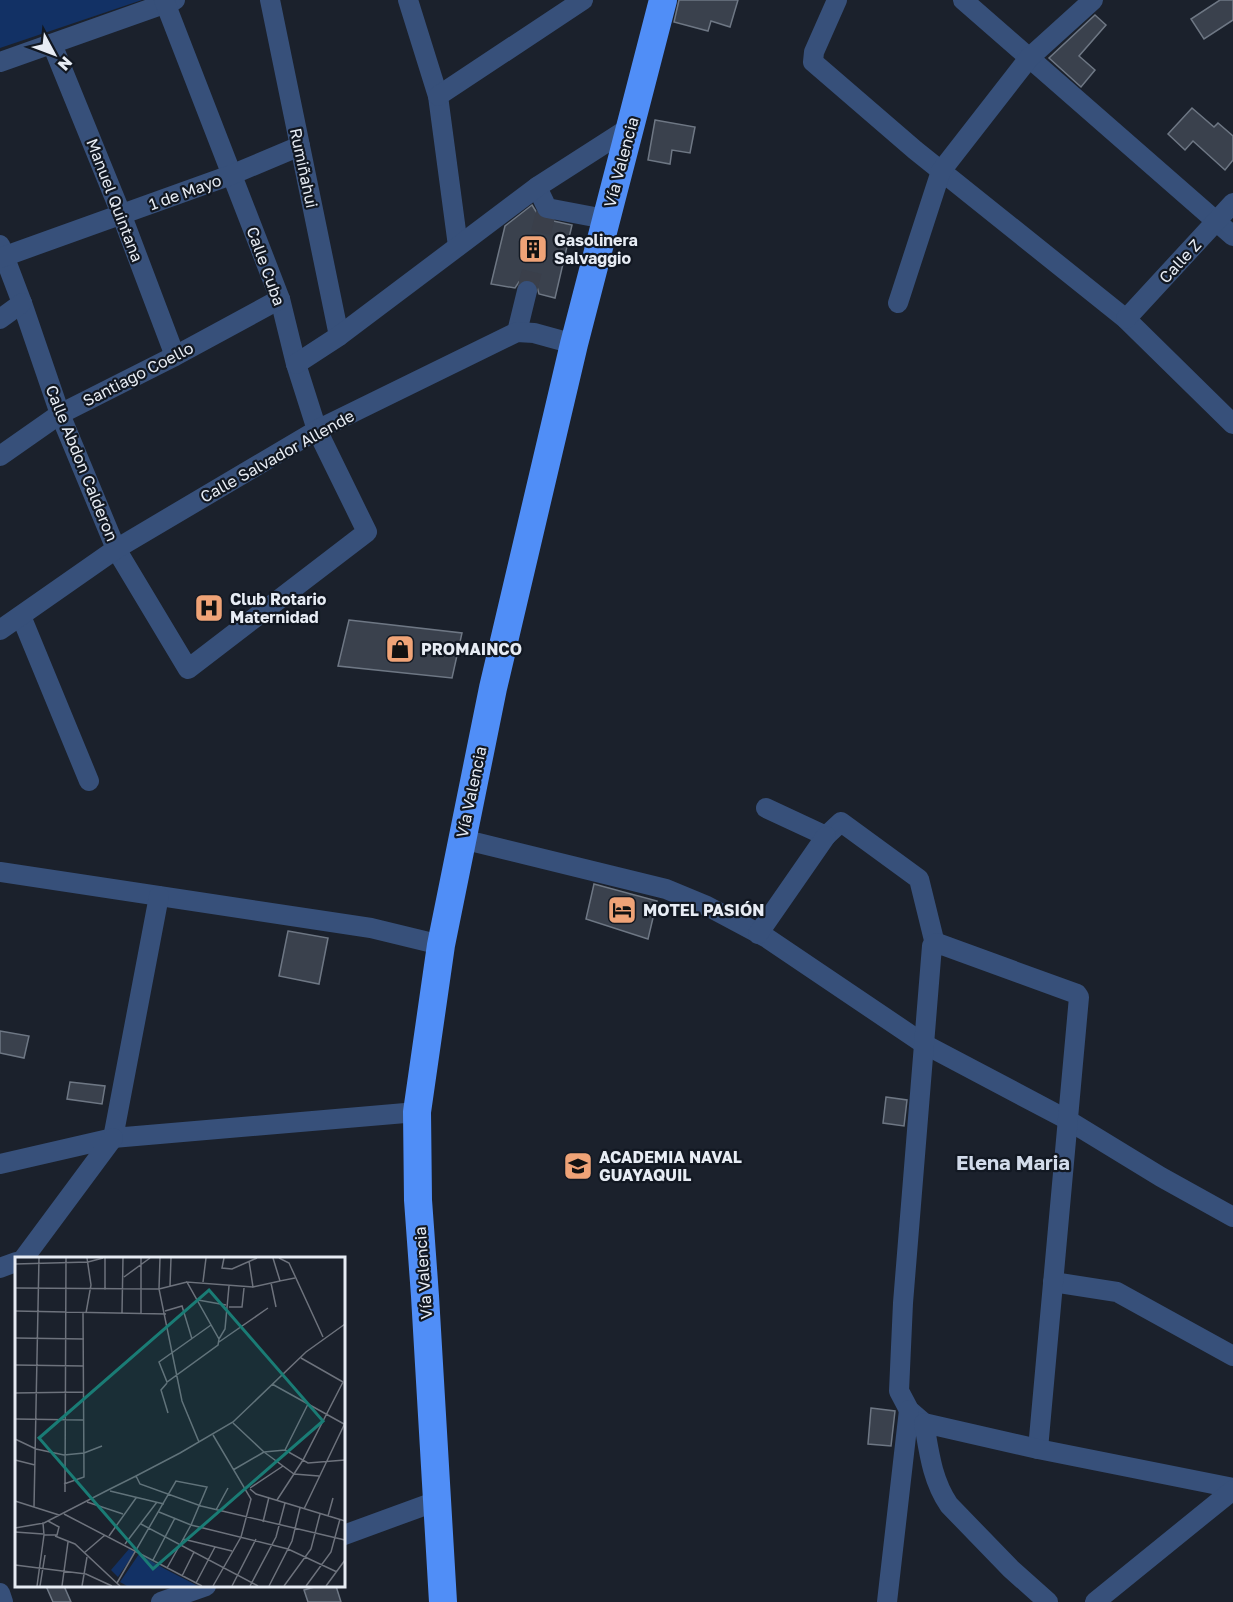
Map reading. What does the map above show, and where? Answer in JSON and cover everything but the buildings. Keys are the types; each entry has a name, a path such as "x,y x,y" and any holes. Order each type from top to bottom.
{"highway":[{"name":"Vía Valencia","path":"443,1602 418,1200 417,1112 441,945 493,688 574,344 663,0"}],"street":[{"name":"Rumiñahui","path":"270,0 339,336"},
{"path":"408,0 438,96 458,246"},
{"path":"438,96 583,0"},
{"path":"837,0 814,52 813,62 941,171 1126,319 1233,424"},
{"path":"963,0 1233,236"},
{"path":"898,303 941,171 1029,58 1093,0"},
{"path":"0,62 168,1"},
{"name":"Calle Cuba","path":"168,1 231,175 280,299 296,364 317,430 367,532 188,669"},
{"name":"Manuel Quintana","path":"52,44 122,216 175,356"},
{"path":"296,364 339,336 537,187 632,126"},
{"name":"1 de Mayo","path":"1,253 122,216 300,146"},
{"path":"537,187 548,208 605,219"},
{"name":"Calle Z","path":"1126,319 1233,203"},
{"name":"Calle Abdon Calderon","path":"1,253 22,303 60,414 116,549 188,669"},
{"path":"527,291 517,332 534,333 574,344"},
{"name":"Santiago Coello","path":"0,456 60,414 175,356 280,299"},
{"path":"0,318 22,303"},
{"name":"Calle Salvador Allende","path":"0,630 116,549 317,430 517,332"},
{"path":"21,615 89,781"},
{"path":"766,808 826,836"},
{"path":"758,934 826,836 841,822 919,879 935,944"},
{"path":"462,839 666,889 707,906 758,934 924,1044 1066,1119 1161,1177 1233,1217"},
{"path":"0,872 371,928 441,945"},
{"path":"25,1257 113,1138 159,896"},
{"path":"935,944 932,945 903,1303 899,1391 917,1416 933,1475 949,1505"},
{"path":"935,944 1077,994 1038,1449"},
{"path":"0,1164 113,1138 417,1112"},
{"path":"0,1268 15,1262"},
{"path":"1053,1282 1117,1292 1233,1356"},
{"path":"917,1416 1038,1449 1233,1489"},
{"path":"887,1602 904,1456 917,1416"},
{"path":"904,1456 1011,1569 1048,1602"},
{"path":"1095,1602 1233,1489"},
{"path":"345,1535 437,1501"},
{"path":"156,1587 162,1602 203,1587"},
{"path":"0,1593 3,1602"}],"shaded area":[{"path":"0,0 142,0 0,48"}],"tunnel":[{"path":"527,291 547,208"}],"place":[{"name":"Gasolinera Salvaggio","path":"533,249"},
{"name":"Club Rotario Maternidad","path":"209,608"},
{"name":"PROMAINCO","path":"400,649"},
{"name":"MOTEL PASIÓN","path":"622,910"},
{"name":"ACADEMIA NAVAL GUAYAQUIL","path":"578,1166"}],"district":[{"name":"Elena Maria","path":"1013,1163"}]}
